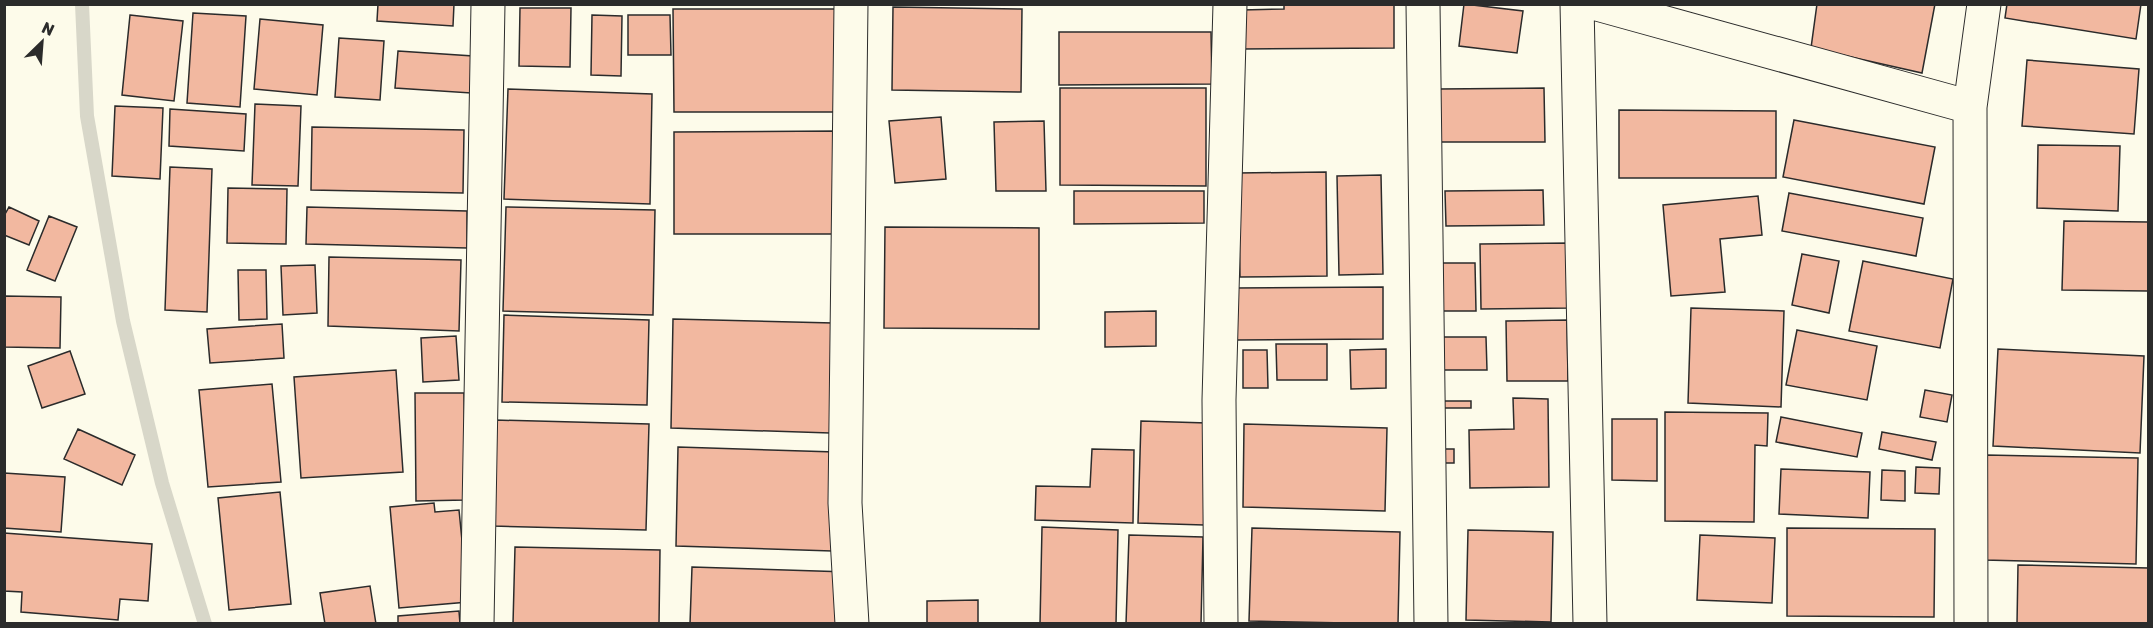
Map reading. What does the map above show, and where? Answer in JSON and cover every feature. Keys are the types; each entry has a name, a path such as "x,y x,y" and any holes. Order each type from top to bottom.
{"street":[{"path":"477,624 488,4"},
{"path":"852,4 845,503 852,624"},
{"path":"1221,624 1219,400 1230,4"},
{"path":"1423,4 1431,624"},
{"path":"1577,4 1590,624"},
{"path":"1597,4 1970,107"},
{"path":"1971,624 1970,107 1984,4"}],"building":[{"path":"378,4 454,4 453,26 377,21"},
{"path":"1284,4 1394,4 1394,48 1242,49 1242,10 1284,9"},
{"path":"1464,4 1523,11 1517,53 1459,46"},
{"path":"1817,4 1935,4 1922,73 1811,48"},
{"path":"2007,4 2141,4 2136,39 2005,18"},
{"path":"893,7 1022,9 1021,92 892,90"},
{"path":"520,8 571,8 570,67 519,66"},
{"path":"673,9 837,9 837,112 674,112"},
{"path":"193,13 246,16 240,107 187,103"},
{"path":"130,15 183,21 174,101 122,95"},
{"path":"592,15 622,16 621,76 591,75"},
{"path":"628,15 670,15 671,55 628,55"},
{"path":"260,19 323,25 317,95 254,89"},
{"path":"1059,32 1211,32 1212,84 1059,85"},
{"path":"339,38 384,41 380,100 335,97"},
{"path":"398,51 473,56 471,93 395,88"},
{"path":"2027,60 2139,69 2134,134 2022,126"},
{"path":"1060,88 1206,88 1206,186 1060,185"},
{"path":"1544,88 1545,142 1439,142 1439,89"},
{"path":"508,89 652,94 650,204 504,199"},
{"path":"255,104 301,106 298,186 252,185"},
{"path":"115,106 163,108 160,179 112,176"},
{"path":"170,109 246,114 244,151 169,146"},
{"path":"1619,110 1776,111 1776,178 1619,178"},
{"path":"941,117 946,179 895,183 889,121"},
{"path":"1794,120 1935,147 1924,204 1783,177"},
{"path":"1044,121 1046,191 996,191 994,122"},
{"path":"312,127 464,130 463,193 311,190"},
{"path":"837,131 838,234 674,234 674,132"},
{"path":"2038,145 2120,146 2118,211 2037,208"},
{"path":"170,167 212,169 207,312 165,310"},
{"path":"1326,172 1327,276 1240,277 1238,173"},
{"path":"1381,175 1383,274 1339,275 1337,176"},
{"path":"228,188 287,189 286,244 227,243"},
{"path":"1543,190 1544,225 1446,226 1445,191"},
{"path":"1074,191 1204,191 1204,223 1074,224"},
{"path":"1789,193 1923,218 1916,256 1782,231"},
{"path":"1758,196 1762,235 1720,239 1725,292 1671,296 1663,205"},
{"path":"9,207 39,221 29,245 4,235 4,216"},
{"path":"307,207 467,211 467,248 306,244"},
{"path":"506,207 655,210 653,315 503,311"},
{"path":"49,216 77,227 55,281 27,270"},
{"path":"2064,221 2148,222 2148,291 2062,290"},
{"path":"885,227 1039,228 1039,329 884,328"},
{"path":"1570,243 1571,308 1481,309 1480,244"},
{"path":"1802,254 1839,261 1829,313 1792,305"},
{"path":"329,257 461,260 459,331 328,326"},
{"path":"1863,261 1953,279 1940,348 1849,331"},
{"path":"1441,263 1475,263 1476,311 1442,311"},
{"path":"315,265 317,313 283,315 281,266"},
{"path":"238,270 266,270 267,319 239,320"},
{"path":"1383,287 1383,339 1236,340 1235,288"},
{"path":"4,296 61,297 60,348 4,347"},
{"path":"1691,308 1784,311 1781,407 1688,403"},
{"path":"1156,311 1156,346 1105,347 1105,312"},
{"path":"504,315 649,320 647,405 502,402"},
{"path":"673,319 833,323 830,433 671,428"},
{"path":"1567,320 1568,381 1507,381 1506,321"},
{"path":"282,324 284,358 210,363 207,329"},
{"path":"1797,330 1877,346 1867,400 1786,385"},
{"path":"456,336 459,380 423,382 421,338"},
{"path":"1440,337 1486,337 1487,370 1440,370"},
{"path":"1276,344 1327,344 1327,380 1277,380"},
{"path":"1386,349 1386,388 1351,389 1350,350"},
{"path":"1998,349 2144,356 2140,453 1993,446"},
{"path":"1243,350 1267,350 1268,388 1243,388"},
{"path":"70,351 85,394 42,408 28,366"},
{"path":"396,370 403,472 301,478 294,377"},
{"path":"272,384 281,482 208,487 199,390"},
{"path":"1925,390 1952,395 1947,422 1920,417"},
{"path":"415,393 464,393 466,500 416,501"},
{"path":"1513,398 1548,399 1549,487 1470,488 1469,430 1514,429"},
{"path":"1440,401 1471,401 1471,408 1440,408"},
{"path":"1665,412 1768,413 1767,446 1755,445 1754,522 1665,521"},
{"path":"1781,417 1862,433 1857,457 1776,442"},
{"path":"1612,419 1657,419 1657,481 1612,480"},
{"path":"495,420 649,424 646,530 493,526"},
{"path":"1141,421 1207,423 1204,525 1138,523"},
{"path":"1244,424 1387,428 1385,511 1243,507"},
{"path":"78,429 135,455 122,485 64,459"},
{"path":"1882,432 1936,442 1932,460 1879,449"},
{"path":"678,447 835,452 832,551 676,546"},
{"path":"1092,449 1134,450 1133,523 1035,520 1036,486 1090,487"},
{"path":"1439,449 1454,449 1454,463 1439,463"},
{"path":"1986,455 2138,458 2136,564 1984,560"},
{"path":"1916,467 1940,468 1939,494 1915,493"},
{"path":"1781,469 1870,472 1868,518 1779,514"},
{"path":"1882,470 1905,471 1905,501 1881,500"},
{"path":"4,473 65,477 61,532 4,528"},
{"path":"280,492 291,604 229,610 218,498"},
{"path":"434,503 435,512 459,510 468,602 399,608 390,507"},
{"path":"1042,527 1118,530 1116,624 1040,624"},
{"path":"1252,528 1400,532 1398,624 1249,621"},
{"path":"1787,528 1935,529 1934,617 1787,616"},
{"path":"1468,530 1553,532 1551,622 1466,620"},
{"path":"4,533 152,544 148,601 120,599 118,620 21,612 22,592 4,591"},
{"path":"1129,535 1203,537 1201,624 1126,624"},
{"path":"1700,535 1775,538 1772,603 1697,600"},
{"path":"515,547 660,550 659,624 513,624"},
{"path":"2018,565 2148,568 2148,624 2017,624"},
{"path":"692,567 848,572 847,624 690,624"},
{"path":"370,586 376,624 325,624 320,593"},
{"path":"978,600 978,624 927,624 927,601"},
{"path":"459,611 460,624 398,624 398,616"}],"waterway":[{"path":"82,4 87,116 123,321 162,483 205,624"}]}
